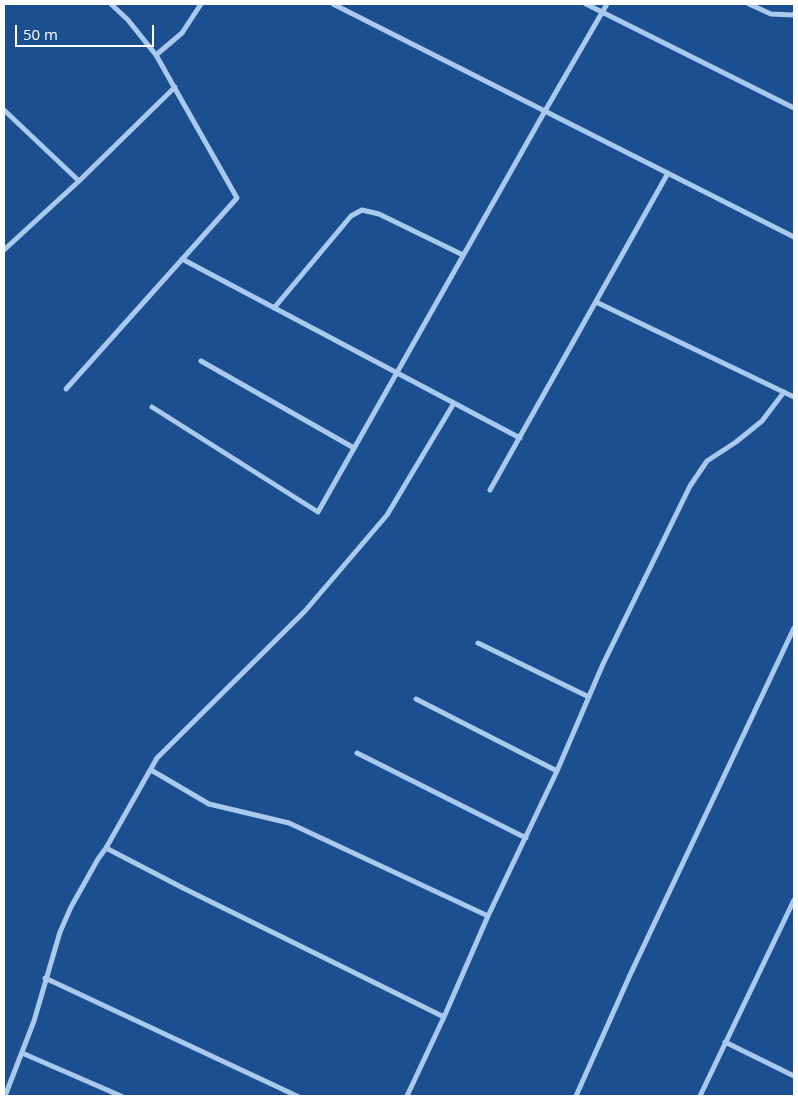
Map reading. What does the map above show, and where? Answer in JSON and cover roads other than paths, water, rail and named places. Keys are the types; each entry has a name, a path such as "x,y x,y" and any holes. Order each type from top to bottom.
{"street":[{"path":"66,389 237,198 156,55 128,20 111,4"},
{"path":"156,55 182,33 201,4"},
{"path":"333,4 794,237"},
{"path":"586,4 794,108"},
{"path":"152,408 318,512 607,4"},
{"path":"750,4 771,14 794,14"},
{"path":"4,250 79,181 175,87"},
{"path":"4,110 79,181"},
{"path":"490,490 668,173"},
{"path":"274,308 351,216 362,210 379,214 463,255"},
{"path":"182,259 520,438"},
{"path":"596,302 794,397"},
{"path":"200,361 354,448"},
{"path":"407,1096 648,569 690,486 707,461 736,442 762,421 784,392"},
{"path":"5,1096 34,1021 60,932 71,907 157,758 305,611 386,515 454,403"},
{"path":"576,1096 630,975 794,628"},
{"path":"478,643 589,697"},
{"path":"416,699 557,770"},
{"path":"357,753 526,838"},
{"path":"151,770 210,804 289,823 488,916"},
{"path":"106,848 192,893 444,1017"},
{"path":"700,1096 794,900"},
{"path":"46,978 297,1096"},
{"path":"725,1042 794,1076"},
{"path":"22,1053 121,1096"}]}
